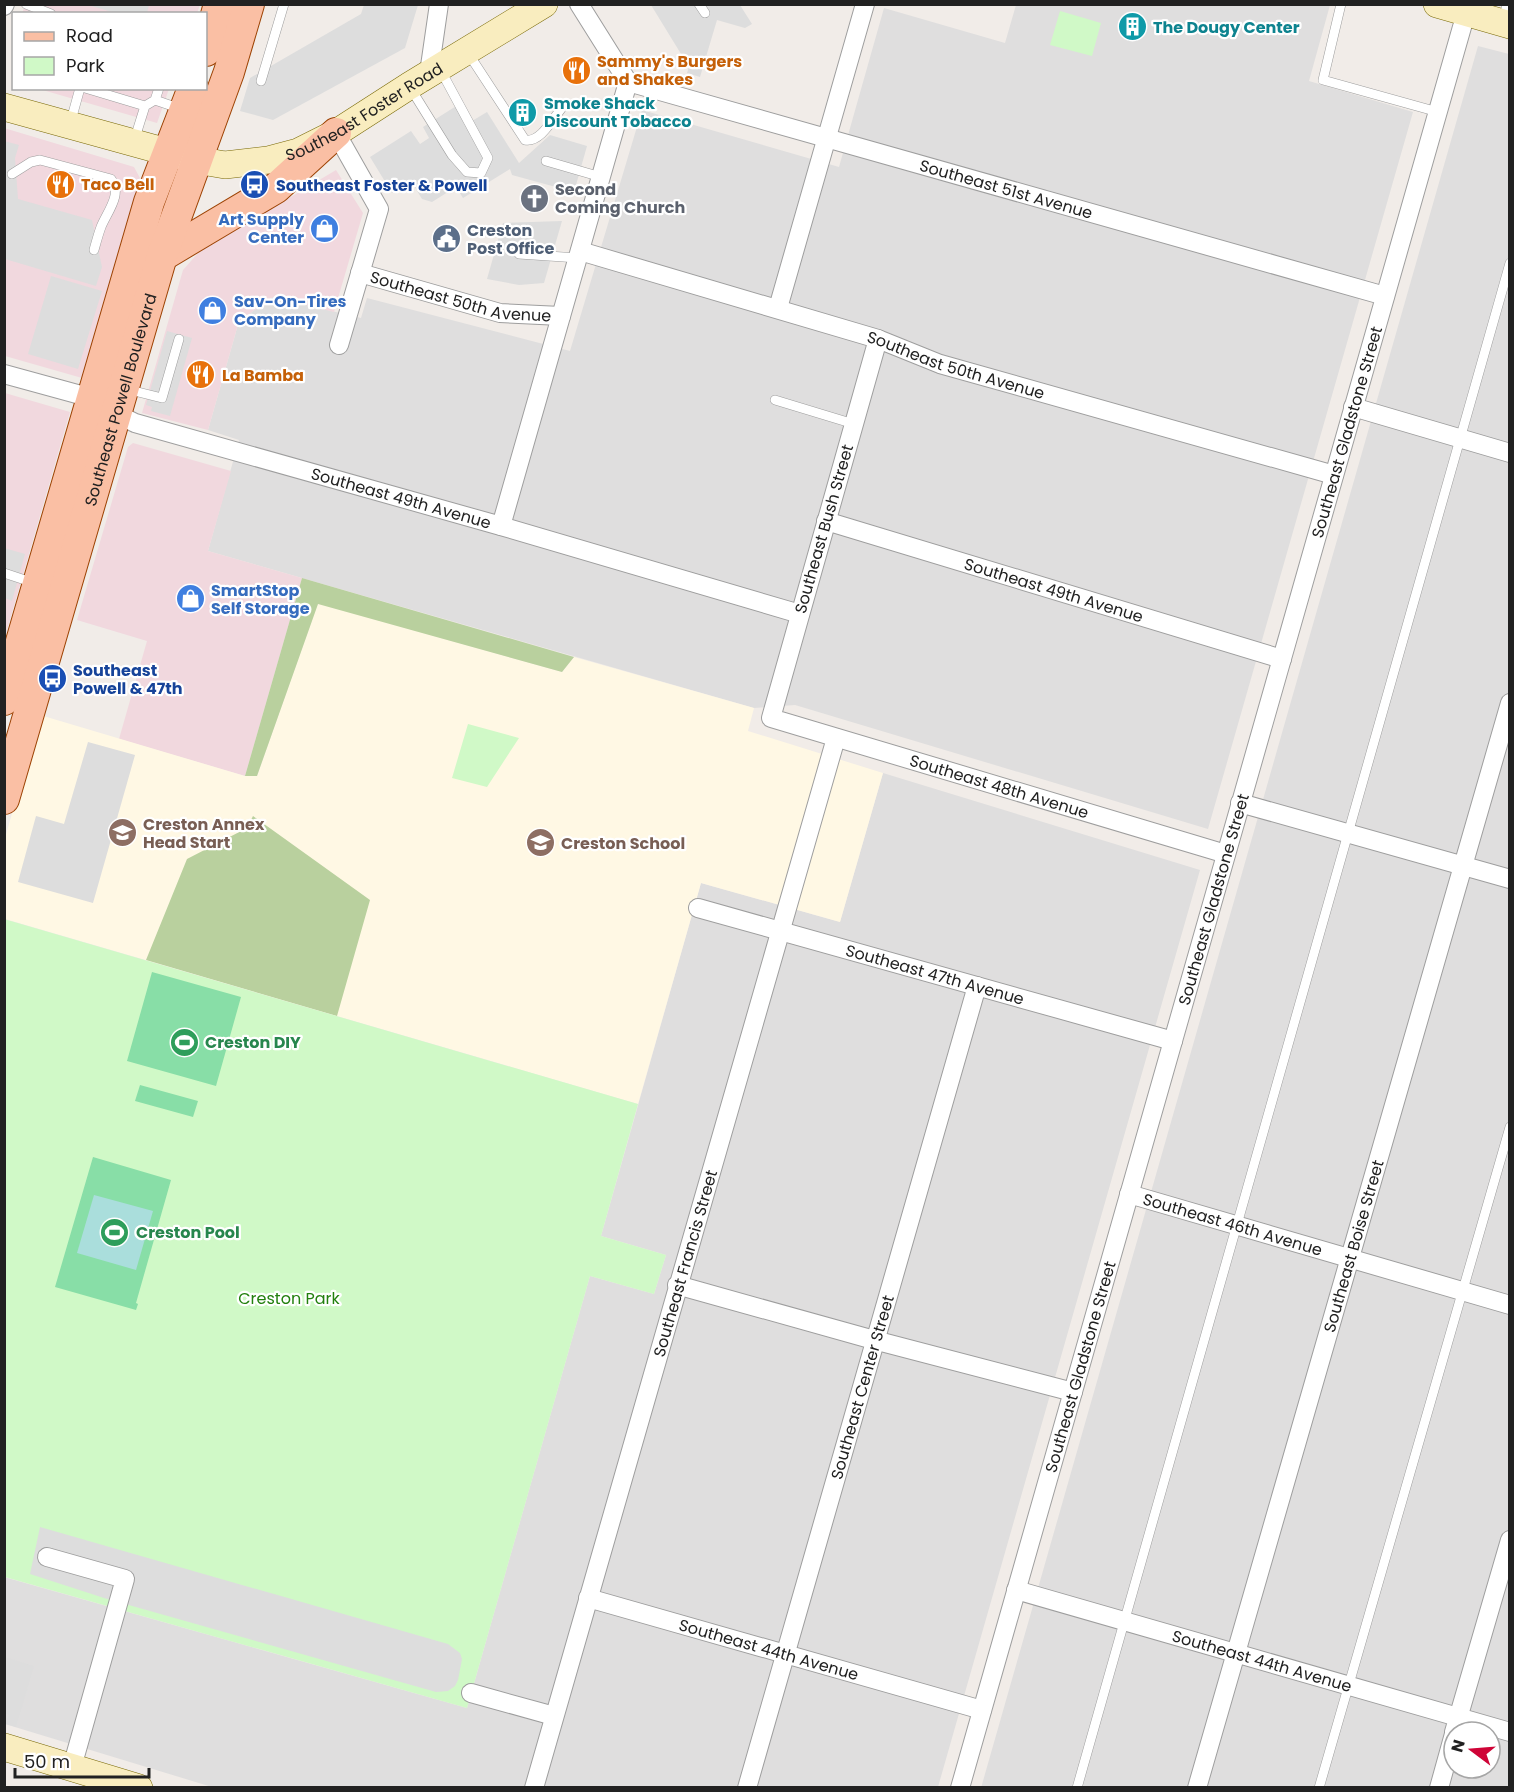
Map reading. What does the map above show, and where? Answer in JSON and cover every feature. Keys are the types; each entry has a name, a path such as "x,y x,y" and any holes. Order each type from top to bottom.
{"main road":[{"path":"207,47 219,4"},
{"name":"Southeast Powell Boulevard","path":"4,700 19,631 110,401 229,72 249,4"},
{"name":"Southeast Foster Road","path":"168,153 225,165 268,160 298,152 336,133 426,75 544,4"},
{"path":"1437,4 1466,13 1506,18"},
{"name":"Southeast Powell Boulevard","path":"4,799 110,401 149,202 189,99"},
{"path":"4,107 168,153"},
{"path":"162,256 276,188 336,133"},
{"path":"4,1747 139,1788"}],"street":[{"path":"426,75 439,4"},
{"path":"501,526 628,82 579,4"},
{"path":"778,308 865,4"},
{"name":"Southeast Gladstone Street","path":"960,1788 1466,13"},
{"name":"Southeast 51st Avenue","path":"628,82 826,140 1385,296"},
{"path":"336,133 379,209 339,345"},
{"name":"Southeast 50th Avenue","path":"579,255 778,308 878,339 940,364 1334,475"},
{"name":"Southeast 50th Avenue","path":"360,273 500,312 561,316"},
{"name":"Southeast Bush Street","path":"771,718 878,339"},
{"name":"Southeast 49th Avenue","path":"4,374 110,401 135,423 501,526 800,614"},
{"path":"1353,407 1509,453"},
{"name":"Southeast 49th Avenue","path":"826,521 1282,659"},
{"name":"Southeast Boise Street","path":"1197,1788 1509,703"},
{"name":"Southeast 48th Avenue","path":"771,718 1226,854"},
{"name":"Southeast Francis Street","path":"534,1788 836,738"},
{"path":"1240,803 1509,879"},
{"name":"Southeast 47th Avenue","path":"698,908 1173,1041"},
{"name":"Southeast Center Street","path":"747,1788 976,986"},
{"name":"Southeast 46th Avenue","path":"1129,1194 1509,1305"},
{"path":"677,1285 1072,1392"},
{"path":"1458,1720 1509,1540"},
{"path":"47,1557 125,1579 72,1767"},
{"name":"Southeast 44th Avenue","path":"1016,1590 1348,1686 1442,1723"},
{"name":"Southeast 44th Avenue","path":"588,1599 982,1710"},
{"path":"471,1693 554,1716"}],"lane":[{"path":"26,4 46,12"},
{"path":"261,81 284,4"},
{"path":"1341,4 1323,80 1438,112"},
{"path":"467,50 525,140 533,140 544,131 561,109"},
{"path":"426,75 488,158 481,173 467,172 452,155 426,75"},
{"path":"69,125 79,90"},
{"path":"92,90 145,106"},
{"path":"155,100 158,90"},
{"path":"133,144 145,106 155,100 189,99"},
{"path":"12,174 31,162 40,160 111,179 115,185 115,194 94,250"},
{"path":"546,161 601,177"},
{"path":"519,254 579,255"},
{"path":"1077,1788 1509,263"},
{"path":"110,401 162,398 179,339"},
{"path":"775,400 854,424"},
{"path":"4,573 38,584"},
{"path":"1319,1788 1509,1127"}],"shaded area":[{"path":"149,4 147,12 112,12 88,5"},
{"path":"25,5 200,5 197,12 23,12"},
{"path":"364,5 418,5 405,48 273,120 240,111 250,78 361,14"},
{"path":"651,5 740,5 752,24 745,28 717,20 700,77 687,73 689,67"},
{"path":"1016,5 1330,5 1309,81 1413,112 1208,829 795,705 754,708 208,551 239,440 208,430 239,321 273,297 361,318 367,298 570,351 642,110 839,167 884,8 1005,43"},
{"path":"1478,46 1509,54 1509,1787 981,1788"},
{"path":"42,90 169,90 157,123"},
{"path":"461,103 472,121 487,112 519,163 550,135 587,146 574,192 512,175 510,169 463,198 456,187 432,202 422,199 411,181 392,193 370,157 411,131 420,144 429,138 423,127"},
{"path":"4,128 134,167 140,178 82,378 5,356"},
{"path":"4,141 19,145 15,158 18,199 92,220 102,267 96,286 5,259"},
{"path":"336,170 363,213 334,312 273,297 239,321 208,430 142,413 183,270 199,252"},
{"path":"562,221 544,283 519,285 487,279 503,223"},
{"path":"51,276 102,291 78,369 28,354"},
{"path":"167,331 192,338 170,416 151,411 152,407 146,405"},
{"path":"5,393 70,412 5,637"},
{"name":"SmartStop Self Storage","path":"133,443 231,471 208,551 302,578 245,776 119,739 147,641 77,620 128,447"},
{"path":"4,548 25,554 12,601 5,598"},
{"name":"Creston School","path":"318,603 562,672 574,657 754,708 748,731 883,773 840,922 701,883 638,1104 5,919 5,838 40,715 245,776 257,776"},
{"path":"88,742 135,755 93,903 18,882 36,816 64,824"},
{"path":"883,773 1200,870 938,1787 212,1787 5,1724 4,1577 467,1708 590,1276 654,1294 666,1255 601,1236 701,883 840,922"},
{"path":"40,1527 448,1644 460,1653 462,1659 458,1680 455,1686 448,1691 436,1692 104,1598 30,1574"},
{"path":"5,1657 34,1666 16,1727 6,1724 9,1715 5,1713"}],"green space":[{"path":"1060,11 1101,23 1092,56 1050,45"},
{"path":"302,578 574,657 562,672 318,604 257,776 245,776"},
{"path":"468,724 519,738 487,787 452,778"},
{"path":"253,816 370,900 337,1016 146,960 187,859 247,828"},
{"name":"Creston Park","path":"4,919 638,1104 601,1236 666,1255 654,1294 590,1276 467,1708 5,1577"},
{"path":"152,972 241,997 216,1086 127,1061"},
{"path":"140,1085 198,1101 193,1117 135,1101"},
{"path":"93,1157 171,1180 136,1303 138,1304 136,1310 55,1287"}],"water":[{"name":"Creston Pool","path":"94,1195 153,1211 136,1270 77,1253"}],"place":[{"name":"The Dougy Center","path":"1132,27"},
{"name":"Sammy's Burgers and Shakes","path":"576,70"},
{"name":"Smoke Shack Discount Tobacco","path":"523,112"},
{"name":"Taco Bell","path":"60,184"},
{"name":"Southeast Foster & Powell","path":"255,185"},
{"name":"Second Coming Church","path":"534,198"},
{"name":"Art Supply Center","path":"325,228"},
{"name":"Creston Post Office","path":"446,239"},
{"name":"Sav-On-Tires Company","path":"213,310"},
{"name":"La Bamba","path":"201,375"},
{"name":"SmartStop Self Storage","path":"190,599"},
{"name":"Southeast Powell & 47th","path":"52,679"},
{"name":"Creston Annex Head Start","path":"122,833"},
{"name":"Creston School","path":"540,843"},
{"name":"Creston DIY","path":"184,1042"},
{"name":"Creston Pool","path":"115,1232"}]}
